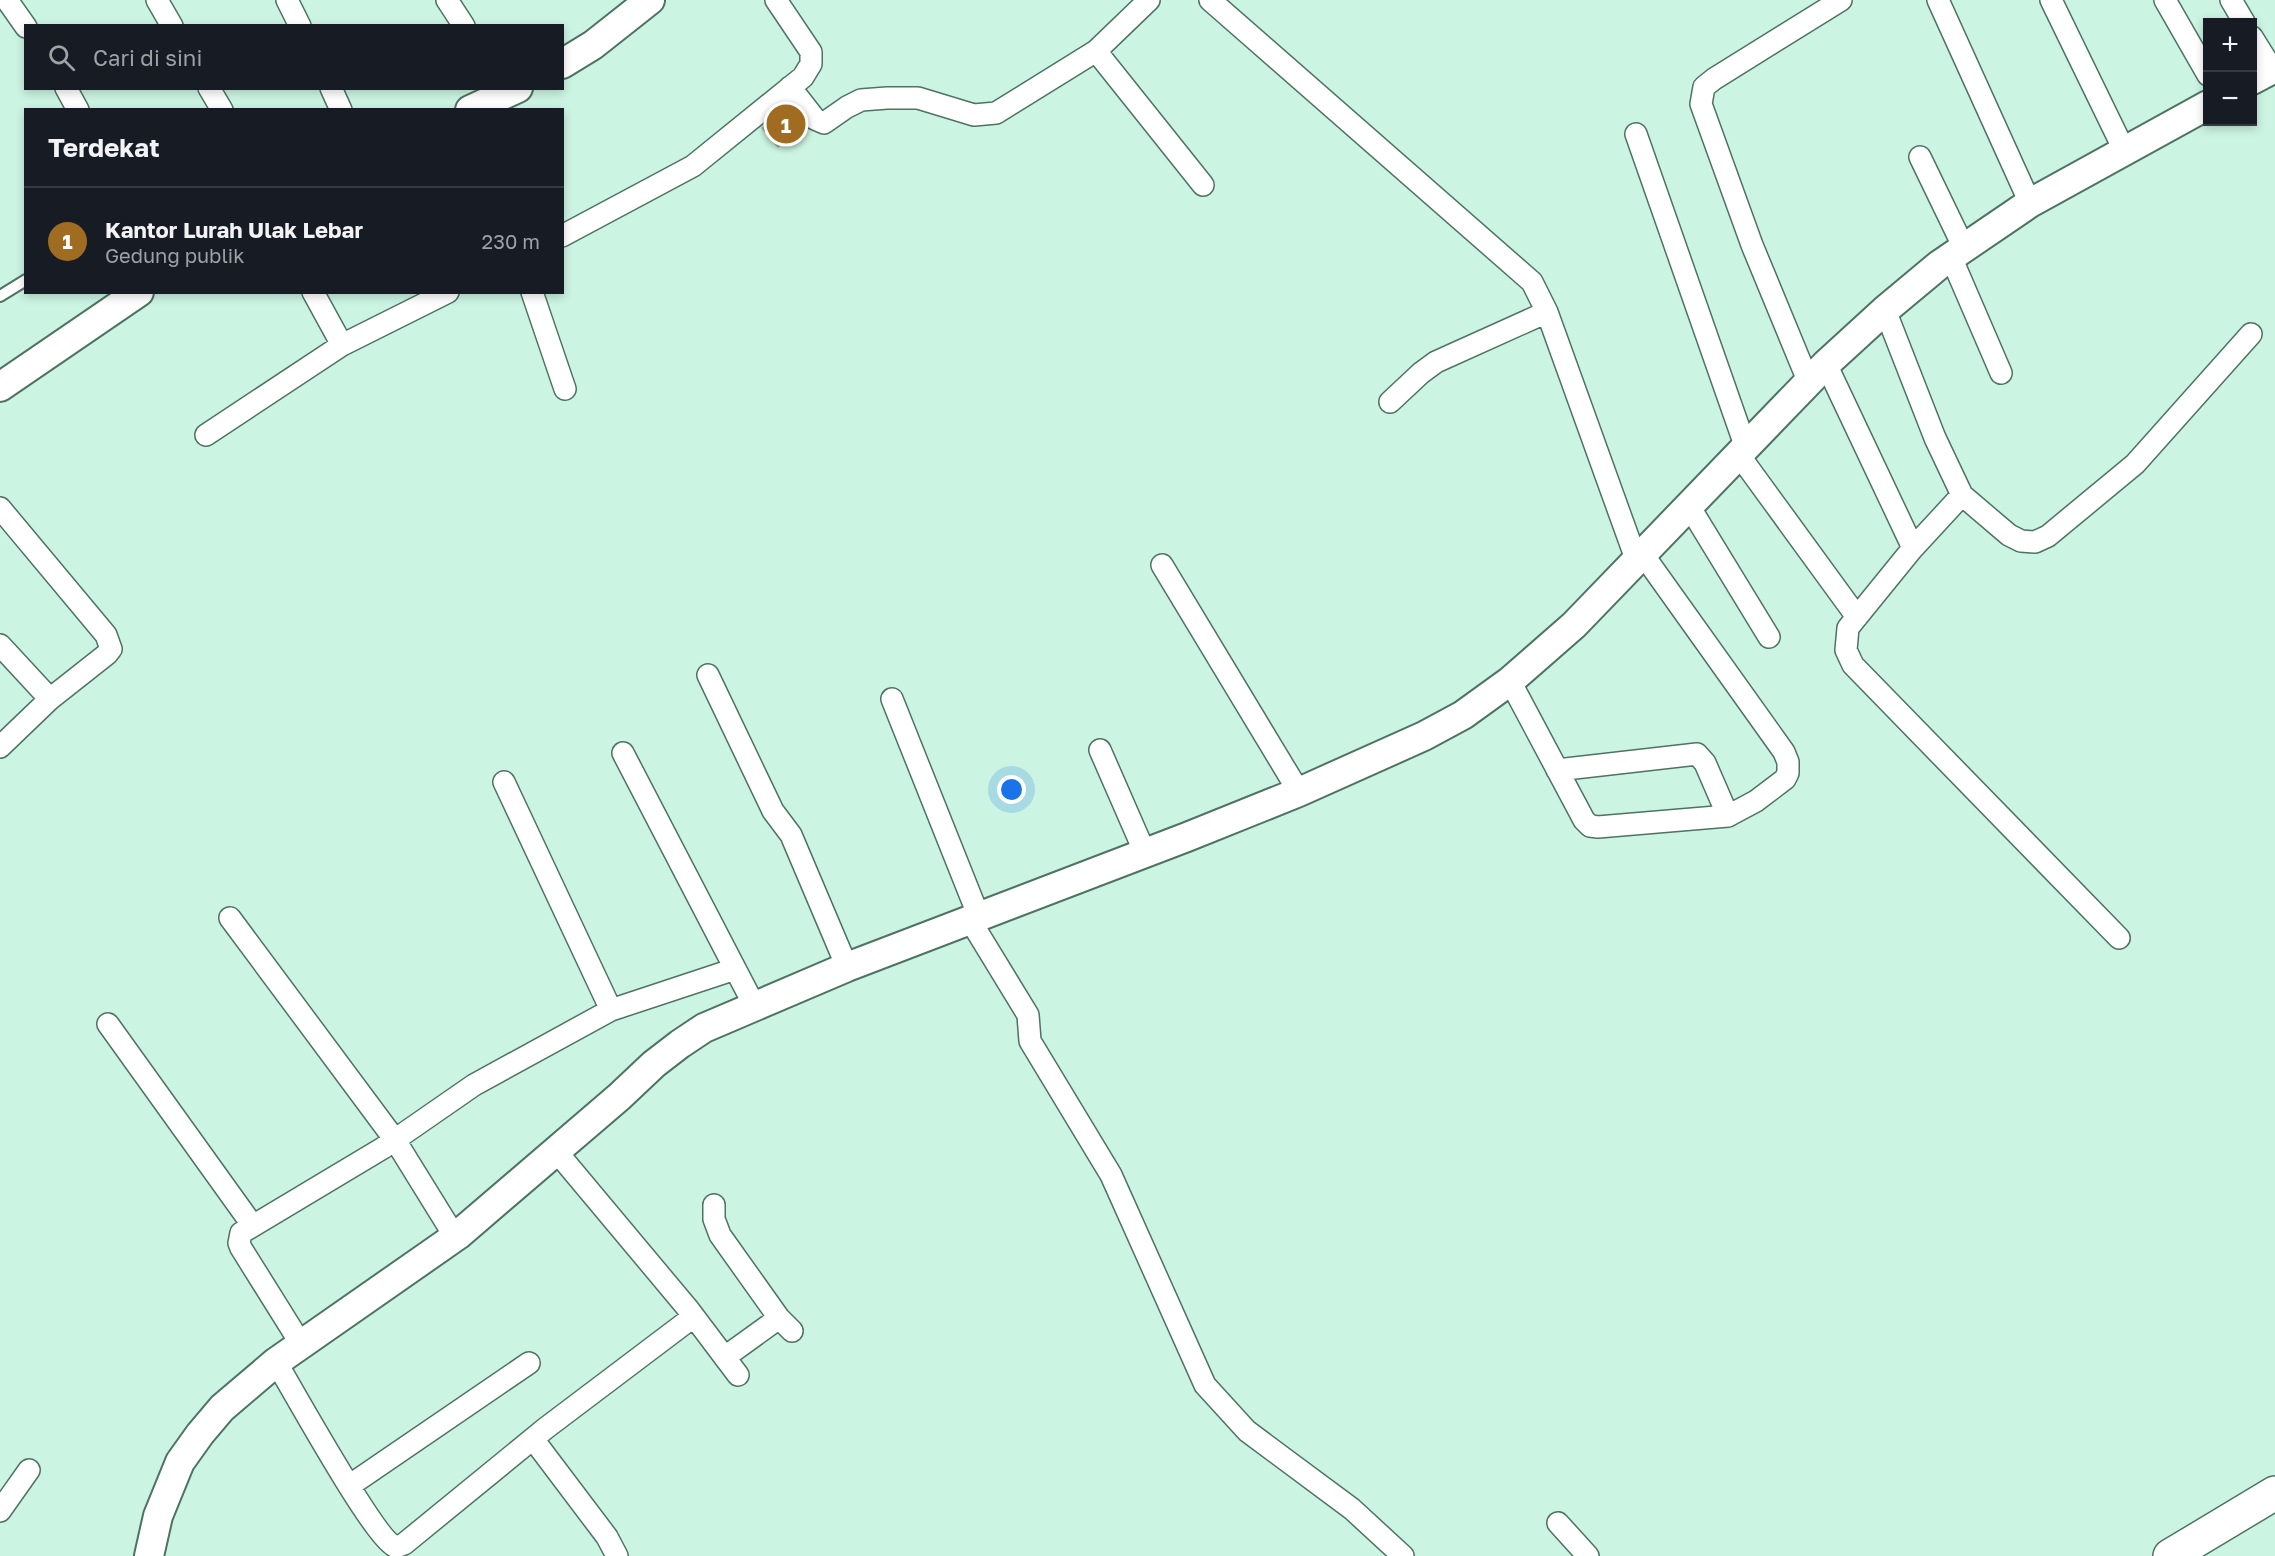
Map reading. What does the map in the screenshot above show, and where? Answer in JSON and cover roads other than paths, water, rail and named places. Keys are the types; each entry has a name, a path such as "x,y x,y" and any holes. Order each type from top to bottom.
{"highway":[{"path":"2170,1556 2275,1493"}],"street":[{"path":"7,0 24,24"},
{"path":"157,0 171,24"},
{"path":"287,0 299,24"},
{"path":"447,0 463,24"},
{"path":"564,235 693,166 809,70 811,52 776,0"},
{"path":"790,87 815,119 824,123 861,100 887,98 918,98 974,115 986,115 1004,110 1095,51 1149,0"},
{"path":"1841,0 1714,79 1704,87 1701,104 1752,244 1817,374 1913,548"},
{"path":"1938,0 2030,203"},
{"path":"2051,0 2124,150"},
{"path":"2165,0 2206,72"},
{"path":"2231,0 2242,18"},
{"path":"1212,1 1532,282 1547,312 1640,556 1784,752 1788,762 1788,773 1777,786 1728,816 1590,826 1584,820 1510,681"},
{"path":"564,63 593,45 645,2"},
{"path":"2257,48 2266,72"},
{"path":"1095,51 1203,185"},
{"path":"67,90 77,108"},
{"path":"210,90 221,108"},
{"path":"331,90 340,108"},
{"path":"474,108 511,90"},
{"path":"149,1556 158,1516 180,1462 222,1408 276,1362 455,1237 680,1044 704,1028 847,968 1299,792 1444,726 1463,715 1510,681 1574,625 1817,374 1885,310 1957,253 2030,203 2203,108"},
{"path":"1636,134 1743,452 1857,617"},
{"path":"1920,157 2001,373"},
{"path":"314,294 342,345"},
{"path":"206,435 342,345 444,294"},
{"path":"533,294 565,389"},
{"path":"0,387 127,296"},
{"path":"1885,310 1935,438 1962,495 2009,535 2021,541 2035,542 2048,536 2135,464 2251,334"},
{"path":"1390,402 1436,362 1547,312"},
{"path":"1962,495 1913,548 1848,628 1846,650 1853,665 2119,938"},
{"path":"1689,506 1769,637"},
{"path":"0,508 106,635 111,648 107,654 50,699 0,747"},
{"path":"1162,565 1299,792"},
{"path":"0,645 50,699"},
{"path":"708,675 773,811 791,835 847,968"},
{"path":"892,699 974,919 1028,1015 1030,1041 1111,1175 1205,1385 1247,1431 1352,1509 1403,1556"},
{"path":"1100,750 1145,853"},
{"path":"623,753 755,1007"},
{"path":"1557,770 1696,754 1705,764 1728,816"},
{"path":"504,782 611,1010"},
{"path":"230,918 395,1140 455,1237"},
{"path":"302,1344 241,1248 239,1243 241,1233 395,1140 474,1085 611,1010 735,969"},
{"path":"108,1024 253,1226"},
{"path":"556,1151 738,1375"},
{"path":"714,1205 714,1219 720,1235 785,1324 725,1357"},
{"path":"276,1362 349,1486 386,1540 393,1546 399,1546 533,1438 693,1317"},
{"path":"349,1486 529,1363"},
{"path":"533,1438 607,1537 617,1556"},
{"path":"0,1511 29,1470"},
{"path":"1558,1523 1588,1556"}],"lane":[{"path":"0,296 24,281"}],"place":[{"name":"Kantor Lurah Ulak Lebar","path":"786,124"}]}
